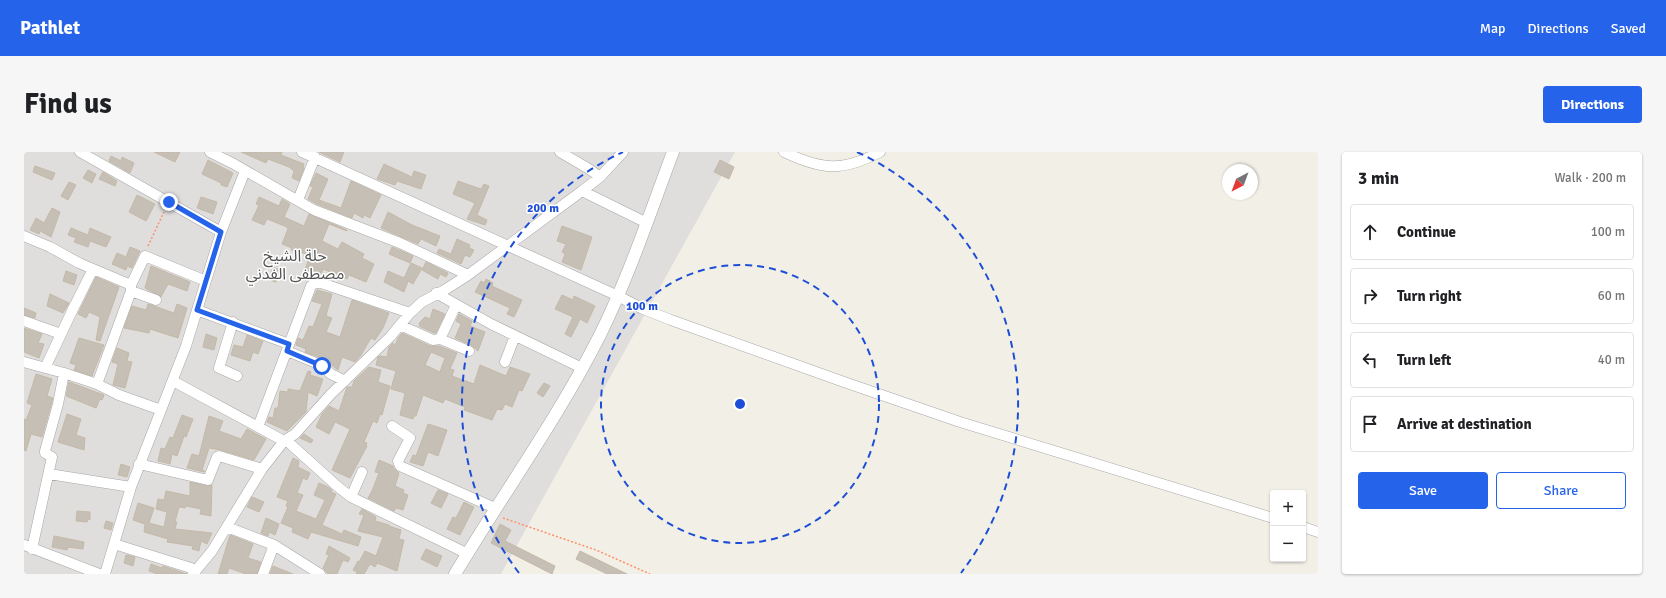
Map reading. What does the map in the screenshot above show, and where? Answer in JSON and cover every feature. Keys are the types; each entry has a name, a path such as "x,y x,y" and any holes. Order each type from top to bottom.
{"street":[{"path":"80,152 221,232"},
{"path":"210,152 318,211 400,243 468,275"},
{"path":"302,152 618,296 643,309 671,320 960,422 1270,517"},
{"path":"560,152 590,169 600,177"},
{"path":"114,544 191,568 194,573 212,551 262,469 285,441 294,434 390,337 410,313 422,302 468,275 582,191 600,177 623,152"},
{"path":"456,574 493,511 530,455 582,368 618,296 673,152"},
{"path":"784,152 804,162 828,167 840,167 865,160 880,152"},
{"path":"298,200 315,157"},
{"path":"105,574 131,487 186,346 221,232 245,171"},
{"path":"582,191 647,223"},
{"path":"24,236 50,247 79,263 156,300"},
{"path":"97,384 131,288 145,256 206,281"},
{"path":"45,368 93,270"},
{"path":"258,427 311,286 315,282 410,313"},
{"path":"436,293 515,336 582,368"},
{"path":"400,325 433,340 438,340 456,305"},
{"path":"197,310 234,322 288,347 321,365 331,374 345,381"},
{"path":"24,321 61,334"},
{"path":"234,322 219,368 237,376"},
{"path":"505,362 515,336"},
{"path":"440,338 469,351"},
{"path":"25,365 64,373 97,384 119,396 161,410"},
{"path":"64,373 58,404 44,453 52,458 49,474 28,547 99,574"},
{"path":"172,381 285,441 351,497 468,554"},
{"path":"392,426 410,438 398,461 400,466 493,511"},
{"path":"139,464 208,480 217,457 219,456 262,469"},
{"path":"351,497 362,472"},
{"path":"49,474 131,487"},
{"path":"227,526 274,545 320,574"},
{"path":"1306,528 1318,532"},
{"path":"263,574 274,545"}],"path":[{"path":"145,256 165,211"},
{"path":"493,511 589,547 644,573 650,574"}],"shaded area":[{"path":"24,152 735,152 501,574 24,574"}],"building":[{"path":"154,152 180,152 175,162"},
{"path":"241,152 282,152 281,155 304,164 304,168 299,181 292,178 294,171 289,167 268,159 266,163"},
{"path":"319,152 344,152 340,162"},
{"path":"111,156 121,161 122,157 134,163 130,173 109,161"},
{"path":"208,160 233,173 227,187 202,174"},
{"path":"720,160 734,167 729,179 714,172"},
{"path":"384,164 412,177 414,171 426,175 421,189 397,181 395,185 377,179"},
{"path":"35,166 55,173 52,180 33,172"},
{"path":"88,170 96,174 92,183 83,178"},
{"path":"103,172 117,181 115,186 99,179"},
{"path":"316,173 328,179 319,200 341,208 351,181 381,195 370,218 364,215 363,218 354,213 352,218 308,199 313,187 310,186"},
{"path":"458,181 481,189 484,184 489,186 477,215 487,220 485,225 467,219 475,203 453,194"},
{"path":"69,182 76,185 68,200 61,196"},
{"path":"137,195 155,204 146,221 129,212"},
{"path":"201,197 217,202 213,214 197,208"},
{"path":"259,197 279,206 282,199 290,204 284,217 304,226 309,214 347,230 329,224 322,241 338,249 342,242 364,254 362,258 374,264 366,282 349,275 347,279 323,269 321,275 305,270 310,255 291,250 292,248 282,244 288,229 287,227 267,219 264,225 252,220 259,205 256,204"},
{"path":"52,208 60,212 51,237 40,231 39,234 30,230 36,218 44,223"},
{"path":"388,212 412,225 440,236 436,246 421,239 418,244 381,228"},
{"path":"562,226 592,237 581,270 562,262 565,254 562,252 566,244 557,241"},
{"path":"71,228 88,235 90,228 111,237 106,247 90,241 88,247 74,242 76,238 68,235"},
{"path":"457,239 470,245 469,248 474,250 470,257 465,255 461,264 437,253 439,249 451,254"},
{"path":"130,247 140,251 132,268 127,266 126,270 112,264 117,253 126,257"},
{"path":"392,247 413,256 410,263 389,254"},
{"path":"426,262 448,273 446,277 440,274 438,279 422,270"},
{"path":"411,263 422,268 413,284 408,281 404,292 384,282 388,271 404,278"},
{"path":"151,266 190,282 187,291 168,284 161,297 145,288"},
{"path":"273,267 280,270 276,282 269,280"},
{"path":"66,271 77,275 74,285 63,281"},
{"path":"96,277 119,287 100,341 96,340 100,317 89,312 86,318 78,314"},
{"path":"486,279 493,283 492,286 522,300 514,317 507,314 510,308 475,292 481,281 484,283"},
{"path":"317,290 332,294 326,316 332,318 326,332 340,337 352,300 389,313 383,328 375,340 371,338 355,362 342,357 338,370 324,359 305,352 306,349 296,345 298,338 303,340 309,326 313,327 322,304 312,301"},
{"path":"50,294 69,303 63,313 47,306"},
{"path":"562,295 573,300 574,296 595,306 587,323 580,319 571,337 565,334 573,317 555,309"},
{"path":"148,304 174,313 177,304 187,308 178,338 150,329 149,333 124,328 132,306 146,310"},
{"path":"24,308 36,313 35,318 24,315"},
{"path":"433,309 445,314 436,333 419,326 420,322 425,317 430,319"},
{"path":"459,314 472,321 470,326 485,332 478,351 471,345 455,338 461,324 456,321"},
{"path":"24,328 42,334 38,343 44,344 39,358 24,352"},
{"path":"402,333 430,346 439,346 457,353 450,369 454,370 452,376 474,384 480,365 506,376 510,367 530,374 522,391 519,390 512,407 505,404 502,410 497,409 492,420 464,410 465,407 445,399 443,403 423,395 416,416 414,416 413,419 400,415 405,393 391,389 396,371 376,365 378,357 387,357 389,347 393,343 395,346","holes":["431,352 445,358 440,372 425,365"]},
{"path":"206,334 217,338 214,350 203,347"},
{"path":"247,335 263,341 258,354 253,352 250,361 231,355 234,345 243,347"},
{"path":"79,338 104,345 92,376 74,370 76,365 70,363"},
{"path":"117,348 129,353 127,361 132,362 125,388 113,385 118,364 112,362"},
{"path":"369,367 381,370 378,382 390,386 382,415 380,414 377,423 373,421 364,442 367,443 367,446 350,478 332,470 350,429 335,422 329,434 316,427 322,414 329,406 339,411 347,387 352,387 354,381"},
{"path":"308,371 311,372 310,375 323,379 317,396 308,392 306,412 287,431 267,422 269,417 273,418 275,408 278,408 280,391 288,392 288,389 300,391"},
{"path":"36,374 52,379 47,396 53,398 42,437 31,434 26,451 24,450 24,419 26,420 32,405 27,403"},
{"path":"69,382 104,395 102,400 100,399 96,408 66,396"},
{"path":"544,383 550,386 543,397 537,393"},
{"path":"67,414 81,419 76,435 85,438 84,450 58,442"},
{"path":"182,415 193,419 186,437 184,436 177,456 172,454 170,464 158,461 161,448 165,449 170,437 173,438"},
{"path":"209,416 223,421 219,431 241,439 247,429 266,439 254,460 209,448 202,470 205,471 204,472 187,468 192,454 199,456"},
{"path":"428,424 447,430 438,456 428,452 423,466 410,462 413,455 416,456"},
{"path":"304,434 313,440 311,443 300,438"},
{"path":"293,458 299,461 298,467 310,473 307,480 303,478 297,493 303,495 296,511 316,519 325,500 314,495 319,483 328,487 332,490 331,492 336,494 322,525 342,534 344,530 361,537 358,546 311,532 308,539 292,532 293,528 281,523 288,507 286,506 288,501 277,497"},
{"path":"379,460 393,466 399,473 395,486 404,490 403,493 408,495 403,510 396,508 394,511 368,498 379,473 375,472"},
{"path":"121,464 130,467 127,477 118,475"},
{"path":"190,482 207,486 212,485 211,516 200,514 201,509 186,506 185,508 179,507 175,522 177,522 175,529 212,533 207,544 201,541 199,551 192,549 193,546 167,542 168,539 144,532 145,524 133,520 138,503 154,508 149,523 164,527 167,512 156,509 158,499 164,500 166,491 190,496"},
{"path":"438,490 448,494 441,508 431,503"},
{"path":"252,497 264,502 259,512 247,507"},
{"path":"464,502 474,507 460,535 447,529 453,517 456,518"},
{"path":"362,509 376,517 375,521 401,530 399,539 404,540 397,571 377,563 375,567 370,564 364,574 356,574 357,572 353,570 365,551 376,556 383,537 358,531 364,515 359,514"},
{"path":"77,511 90,512 90,520 88,519 87,522 76,521"},
{"path":"266,518 279,524 275,535 269,532 268,536 261,533"},
{"path":"106,521 113,523 111,530 104,528"},
{"path":"500,524 511,530 505,541 555,566 552,574 491,543"},
{"path":"230,535 253,544 248,558 261,562 257,574 246,574 229,568 227,574 218,574"},
{"path":"54,536 84,542 83,549 68,547 67,550 52,547"},
{"path":"329,546 350,558 348,562 343,560 337,574 328,574 323,568 329,555 326,554"},
{"path":"426,549 442,556 437,567 421,559"},
{"path":"580,551 627,574 607,574 576,559"},
{"path":"126,555 135,557 133,566 124,563"},
{"path":"151,564 162,568 163,566 187,574 157,574 149,571"},
{"path":"273,566 293,574 270,574"}],"district":[{"name":"حلة الشيخ مصطفى الفدني","path":"295,264"}],"route":[{"path":"169,202 221,232 197,310 234,322 289,344 287,351 322,366"}]}
